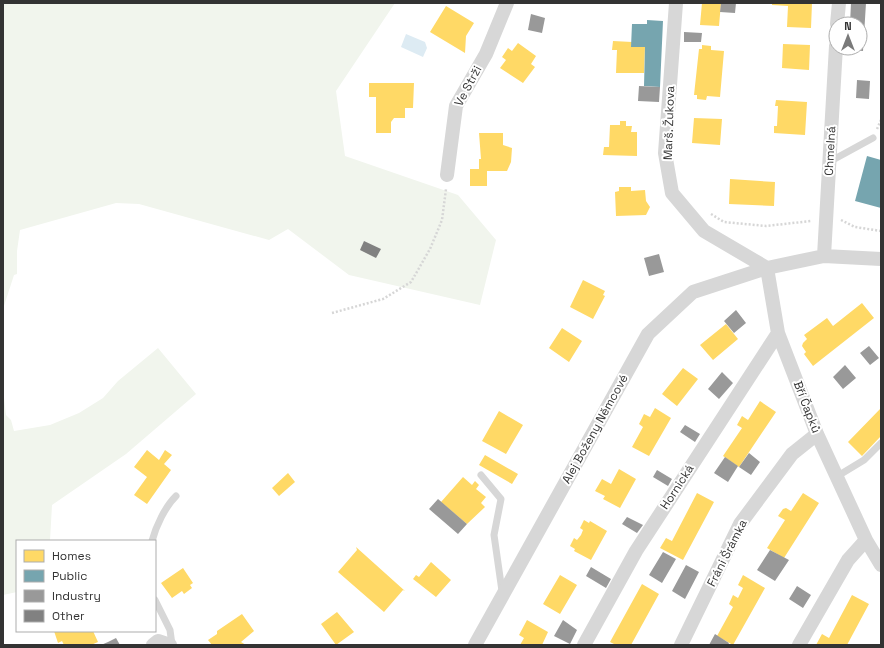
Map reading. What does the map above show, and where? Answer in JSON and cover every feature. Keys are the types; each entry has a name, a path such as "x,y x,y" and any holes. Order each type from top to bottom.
{"street":[{"name":"Ve Strži","path":"447,175 456,106 486,54 507,3"},
{"name":"Marš. Žukova","path":"676,3 666,153 672,193 704,231 767,268"},
{"path":"838,16 839,3"},
{"name":"Chmelná","path":"824,256 835,56"},
{"name":"Alej Boženy Němcové","path":"475,645 648,334 693,292 767,268 824,256 881,259"},
{"name":"Bří Čapků","path":"767,268 778,333 817,434 836,477 866,540 881,565"},
{"name":"Hornická","path":"584,645 636,550 778,333"},
{"name":"Fráni Šrámka","path":"681,645 740,524 792,454 817,434"},
{"path":"799,645 848,560 866,540"},
{"path":"153,645 158,641 171,645"}],"lane":[{"path":"829,162 873,138"},
{"path":"836,477 864,460 881,443"},
{"path":"481,475 502,499 494,535 503,595"},
{"path":"152,540 154,533 171,502 176,496"},
{"path":"156,602 170,630 171,645"}],"path":[{"path":"332,313 383,300 412,282 430,249 442,220 447,175"},
{"path":"707,211 724,222 738,224 766,226 815,221"},
{"path":"836,218 855,227 881,231"}],"shaded area":[{"path":"3,3 395,3 336,91 345,156 458,195 496,240 480,305 349,275 288,229 269,240 139,204 116,203 20,230 17,251 17,274 14,275 3,309"},
{"path":"406,34 425,42 427,48 423,57 401,47"},
{"path":"158,348 196,394 126,454 52,505 50,540 16,540 16,592 3,595 3,389 6,415 11,420 14,431 50,425 79,413 103,398 118,381"}],"building: Homes":[{"path":"702,3 721,3 719,26 700,25"},
{"path":"772,3 812,3 811,28 787,27 788,6 772,5"},
{"path":"446,6 474,23 466,36 465,53 430,32"},
{"path":"613,41 632,42 631,47 645,47 644,73 616,73 617,50 612,50"},
{"path":"518,43 536,56 531,64 535,67 523,83 500,68 506,60 502,57 508,48 512,51"},
{"path":"783,44 810,45 809,70 782,68"},
{"path":"702,45 711,46 711,50 724,51 720,97 707,96 706,100 697,99 697,95 694,95 699,49 702,49"},
{"path":"369,83 414,83 413,108 405,108 405,118 394,118 391,122 391,133 376,133 376,97 369,97"},
{"path":"776,100 807,102 805,135 774,133 774,126 777,126 778,106 775,106"},
{"path":"694,118 722,119 720,145 692,143"},
{"path":"620,121 626,121 626,126 632,126 631,132 637,132 637,156 603,155 604,147 609,147 610,125 620,125"},
{"path":"479,133 503,133 503,145 512,148 511,162 507,171 487,171 487,186 470,186 470,169 479,169 479,159 481,159"},
{"path":"730,179 775,182 774,206 729,204"},
{"path":"619,187 631,187 631,191 645,190 646,201 650,207 646,215 616,216 615,192 619,191"},
{"path":"583,280 605,291 603,295 605,296 593,319 570,307"},
{"path":"862,303 874,318 813,366 804,354 806,352 802,346 807,339 804,335 827,318 833,326"},
{"path":"726,324 738,339 713,360 700,345"},
{"path":"562,328 582,341 569,362 549,348"},
{"path":"683,368 698,379 677,406 662,394"},
{"path":"760,401 776,412 739,467 723,456 742,428 737,425 742,416 748,420"},
{"path":"655,408 671,418 649,456 632,447 643,427 639,424 644,414 650,417"},
{"path":"881,408 881,436 862,456 848,442"},
{"path":"499,411 523,425 506,454 482,441"},
{"path":"147,450 159,460 165,450 172,455 164,464 171,470 147,504 134,495 147,477 134,467"},
{"path":"485,455 518,474 512,484 479,465"},
{"path":"619,469 636,479 620,508 603,499 605,496 595,491 602,479 611,484"},
{"path":"288,473 295,482 279,496 272,488"},
{"path":"463,477 472,485 475,481 479,485 476,489 486,497 481,503 485,507 467,524 441,502"},
{"path":"697,493 714,502 683,560 660,548 666,538 672,541"},
{"path":"803,493 819,503 784,558 767,548 785,520 778,516 783,509 786,508 791,511"},
{"path":"584,520 589,523 590,521 607,531 591,560 574,551 575,549 570,546 574,538 577,540 581,535 583,530 580,528"},
{"path":"356,547 405,591 403,590 384,612 338,572 357,550"},
{"path":"431,562 451,580 436,597 413,579 416,575 419,577"},
{"path":"183,568 193,583 190,585 192,588 184,594 182,591 172,598 161,583"},
{"path":"560,575 577,585 560,614 543,604"},
{"path":"743,575 765,588 733,645 717,636 733,607 729,604 733,595 738,598 743,588 738,585"},
{"path":"642,584 659,594 631,645 616,645 610,642"},
{"path":"852,595 869,604 847,645 816,645 822,634 829,638"},
{"path":"337,612 354,632 336,645 321,624"},
{"path":"242,614 254,631 241,642 246,645 212,645 208,640 217,634 217,631"},
{"path":"527,620 548,632 542,645 520,645 524,638 519,635"},
{"path":"54,632 93,632 98,642 91,645 64,645 62,641 58,643"}],"building: Public":[{"path":"647,20 663,21 660,87 644,86 645,47 631,47 632,24 647,24"},
{"path":"867,156 881,160 881,208 855,201"}],"building: Industry":[{"path":"721,3 736,3 735,13 720,12"},
{"path":"851,3 866,3 865,16 850,16"},
{"path":"531,14 545,18 542,33 528,30"},
{"path":"684,32 702,33 701,42 684,42"},
{"path":"857,80 870,81 869,99 856,98"},
{"path":"639,86 660,87 659,102 638,101"},
{"path":"659,254 664,272 649,276 644,258"},
{"path":"736,310 746,323 734,333 724,321"},
{"path":"869,346 879,358 870,365 860,353"},
{"path":"845,365 856,378 843,389 833,377"},
{"path":"722,372 733,383 719,399 708,389"},
{"path":"685,425 700,434 695,442 680,432"},
{"path":"749,453 760,462 751,475 739,467"},
{"path":"725,457 738,466 728,482 714,473"},
{"path":"657,470 672,479 668,486 653,477"},
{"path":"438,499 467,524 458,534 429,509"},
{"path":"627,517 643,525 637,533 622,524"},
{"path":"770,550 789,560 775,581 757,570"},
{"path":"663,552 676,559 662,583 649,575"},
{"path":"686,565 699,572 685,599 672,591"},
{"path":"591,567 611,579 606,588 586,576"},
{"path":"797,586 811,595 803,608 789,599"},
{"path":"563,620 577,630 570,644 554,636"},
{"path":"715,634 729,643 728,645 709,645"},
{"path":"116,638 120,645 101,645 108,642"}],"building: Other":[{"path":"364,241 381,249 376,258 360,250"}]}
